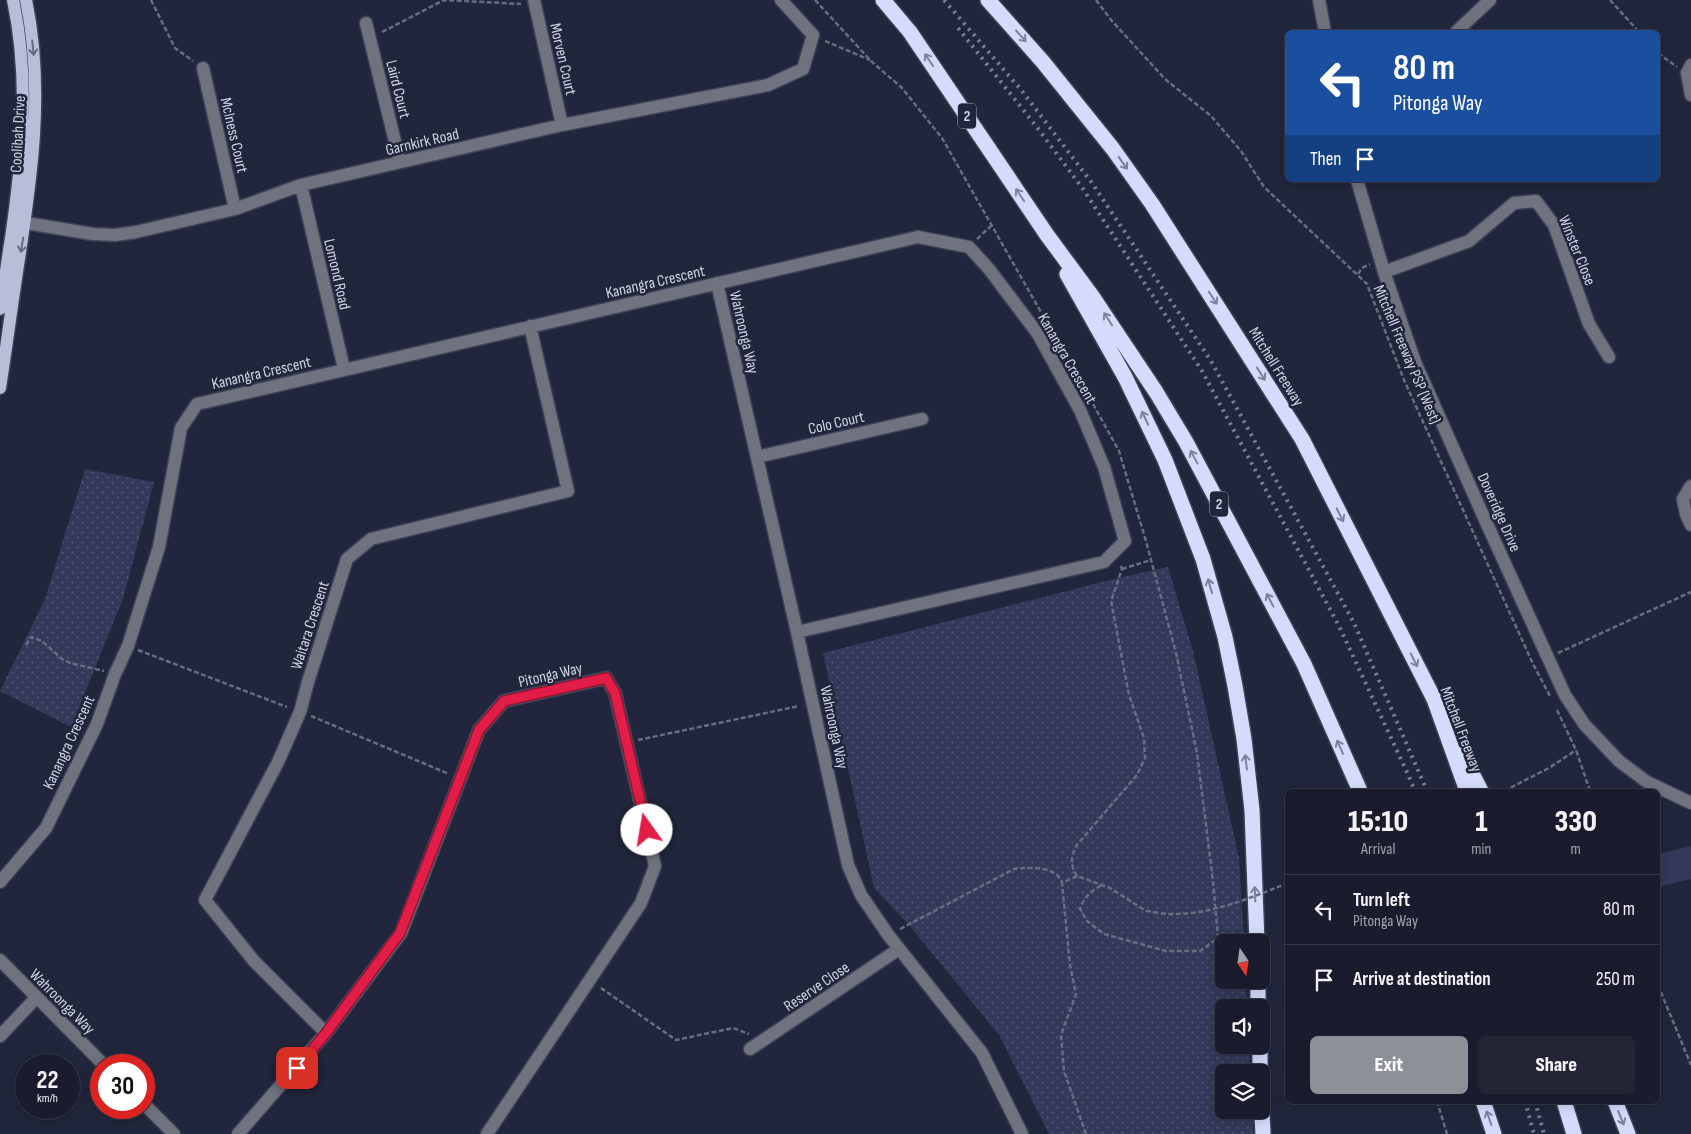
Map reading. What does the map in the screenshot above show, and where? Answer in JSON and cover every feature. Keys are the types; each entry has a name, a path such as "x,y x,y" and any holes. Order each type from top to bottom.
{"highway":[{"name":"2","path":"884,0 910,32 1048,235 1098,304 1156,392 1186,442 1304,664 1359,789"},
{"name":"Mitchell Freeway","path":"988,0 1043,62 1114,150 1152,204 1302,439 1434,700 1466,789"},
{"path":"1048,235 1072,284 1126,377 1165,460 1203,559 1225,637 1244,739 1252,810 1257,934"},
{"path":"1434,700 1480,789"},
{"path":"1484,1104 1494,1134"},
{"path":"1565,1104 1574,1134"},
{"path":"1616,1104 1628,1134"},
{"path":"1262,1119 1263,1134"}],"main road":[{"name":"Coolibah Drive","path":"0,388 20,222 24,109 20,44 13,0"},
{"name":"Coolibah Drive","path":"0,309 33,162 36,94 26,0"}],"street":[{"path":"781,0 813,35"},
{"path":"1319,0 1325,30"},
{"path":"1458,30 1490,0"},
{"name":"Morven Court","path":"534,2 562,125"},
{"name":"Laird Court","path":"366,23 400,162"},
{"name":"Garnkirk Road","path":"20,222 93,234 115,235 136,232 235,209 301,185 562,125 768,85 803,69 813,35"},
{"name":"McIness Court","path":"203,68 235,209"},
{"path":"1689,69 1691,95"},
{"name":"Doveridge Drive","path":"1358,182 1384,272 1415,362 1565,695 1584,724 1606,750 1647,782 1691,803"},
{"name":"Lomond Road","path":"301,185 344,369"},
{"name":"Winster Close","path":"1384,272 1468,241 1514,203 1536,201 1554,225 1589,324 1609,357"},
{"name":"Kanangra Crescent","path":"0,882 46,828 97,724 115,674 128,646 159,547 181,428 197,404 918,236 969,247 989,269 1038,334 1080,410 1104,468 1125,541 1115,551"},
{"name":"Wahroonga Way","path":"717,283 798,632 848,865 861,895 889,936 982,1053 1022,1134"},
{"name":"Waitara Crescent","path":"326,1033 254,961 205,900 278,762 300,712 347,558 371,539 568,491 530,326"},
{"name":"Colo Court","path":"757,457 922,419"},
{"path":"1691,486 1683,499 1686,514 1691,525"},
{"path":"798,632 1104,562 1115,551"},
{"name":"Pitonga Way","path":"238,1134 326,1033 400,933 479,730 504,701 606,678 615,693 655,866 641,903 487,1134"},
{"name":"Reserve Close","path":"750,1049 899,949"},
{"name":"Wahroonga Way","path":"0,960 93,1054"},
{"path":"0,1036 36,998"},
{"path":"155,1115 174,1134"}],"path":[{"path":"151,0 175,48 203,68"},
{"path":"370,38 444,0 534,2"},
{"path":"813,35 871,61 815,0"},
{"name":"Mitchell Freeway PSP (West)","path":"1096,0 1112,21 1165,78 1209,114 1241,151 1264,187 1367,284 1404,380 1533,664 1552,701"},
{"path":"1610,0 1637,30"},
{"path":"1660,54 1689,69"},
{"path":"969,247 991,225"},
{"path":"1115,551 1122,569 1111,601 1129,695 1144,738 1145,758 1137,775 1076,846 1071,860 1074,872 1077,876 1110,888 1146,911 1175,915 1226,907 1285,885"},
{"path":"1122,569 1151,560"},
{"path":"1533,664 1691,592"},
{"path":"26,645 31,637 42,641 62,659 70,663 115,674"},
{"path":"627,742 813,703"},
{"path":"1556,708 1576,750 1589,789"},
{"path":"1508,789 1550,768 1576,750"},
{"path":"889,936 908,924 1014,869 1024,868 1050,871 1059,876 1062,883 1070,965 1076,994 1061,1035 1064,1071 1086,1134"},
{"path":"1062,883 1077,876"},
{"path":"1102,885 1083,899 1080,909 1087,921 1104,934 1166,951 1200,951 1215,940"},
{"path":"590,980 676,1040 733,1028 764,1040"},
{"path":"1660,990 1691,1065"},
{"path":"1438,1104 1447,1134"}],"shaded area":[{"path":"85,469 154,482 123,599 71,727 0,691 45,599"},
{"path":"1168,567 1193,651 1239,858 1244,934 1215,934 1215,989 1246,989 1247,999 1215,999 1215,1054 1249,1054 1250,1064 1215,1064 1215,1119 1252,1119 1253,1134 1049,1134 999,1035 908,924 874,888 823,653"},
{"path":"1691,846 1691,879 1660,887 1660,854"}],"railway":[{"path":"944,0 1022,91 1092,183 1211,361 1354,623 1426,789"},
{"path":"958,28 1036,126 1083,189 1202,371 1339,626 1414,789"},
{"path":"1526,1104 1534,1134"},
{"path":"1536,1104 1544,1134"}],"route":[{"path":"297,1068 326,1033 400,933 479,730 504,701 606,678 615,693 647,830"}]}
